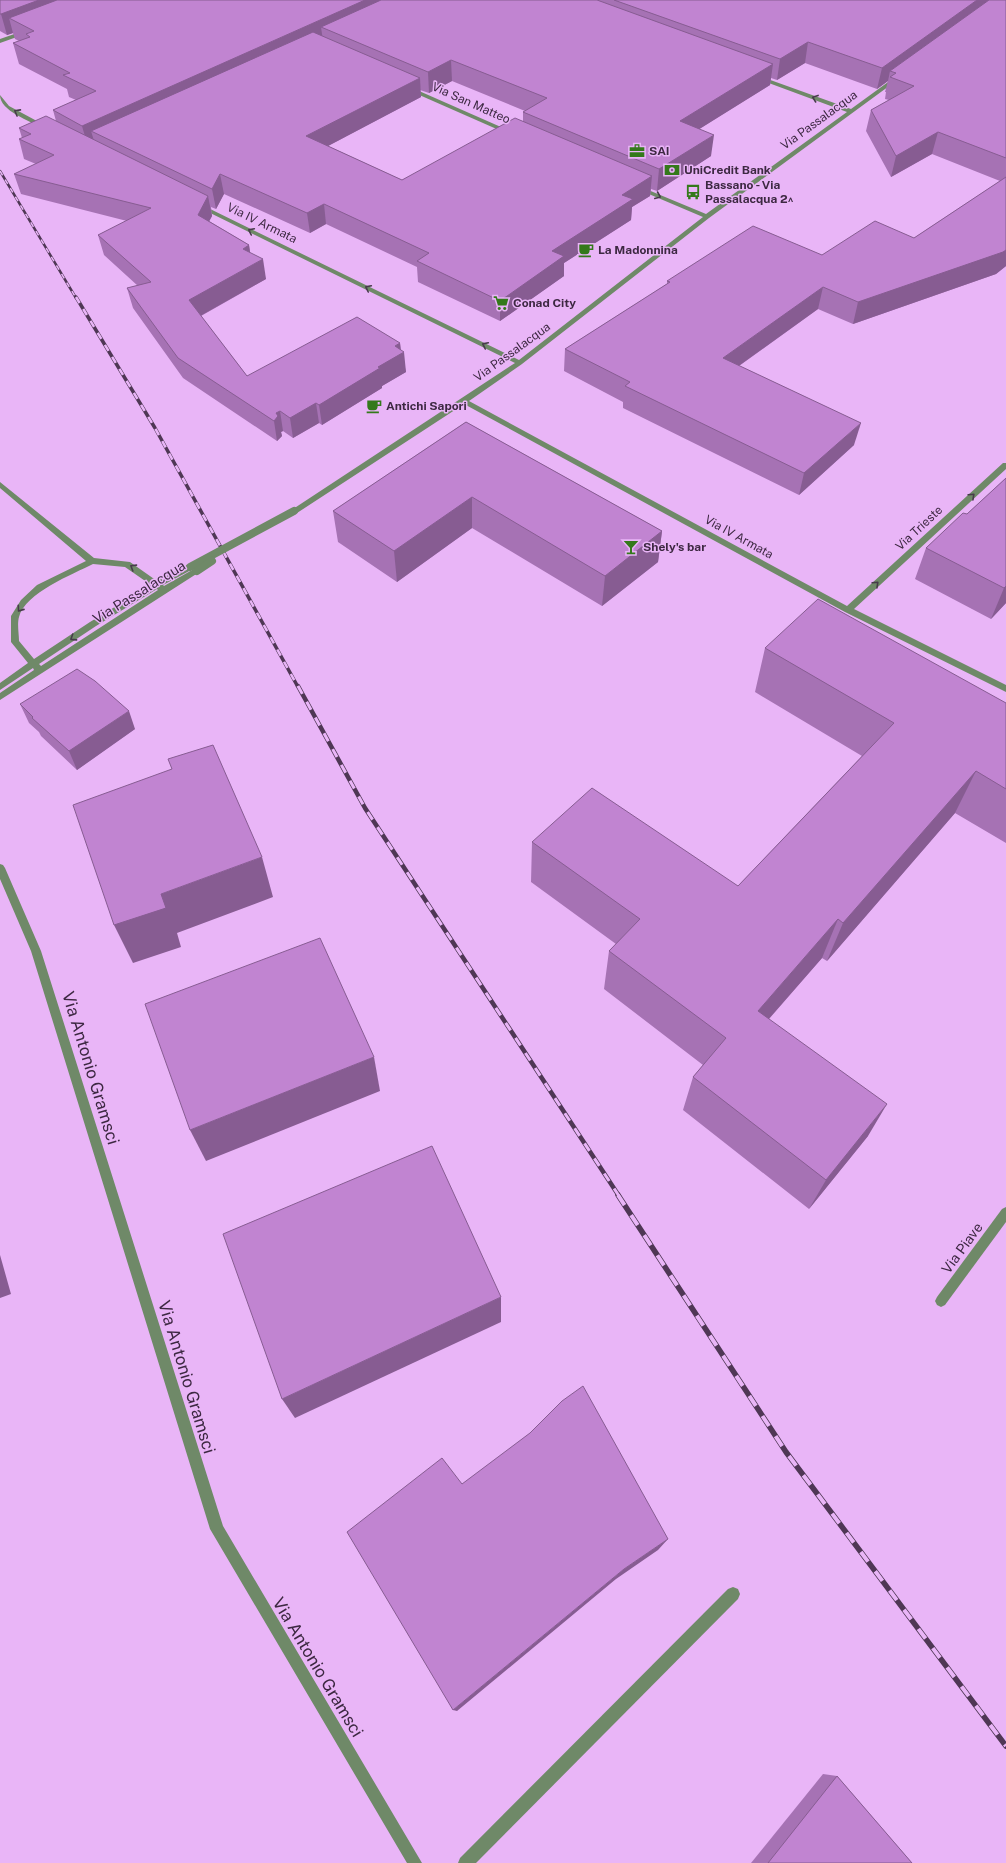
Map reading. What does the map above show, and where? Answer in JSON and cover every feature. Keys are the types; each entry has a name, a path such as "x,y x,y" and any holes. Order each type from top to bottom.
{"street":[{"path":"0,41 29,30"},
{"path":"748,73 851,112"},
{"name":"Via Passalacqua","path":"0,697 164,590 193,569 294,511 464,402 520,363 707,217 902,74"},
{"name":"Via San Matteo","path":"401,85 517,135"},
{"path":"0,97 8,107 48,129"},
{"path":"634,186 707,217"},
{"name":"Via IV Armata","path":"194,203 520,363"},
{"name":"Via IV Armata","path":"464,402 848,610 1006,688"},
{"name":"Via Trieste","path":"848,610 1006,465"},
{"path":"0,484 92,561"},
{"path":"40,671 32,664 15,642 15,616 24,602 40,587 92,561 127,564 164,590"},
{"name":"Via Passalacqua","path":"0,688 32,664 157,584 193,569"},
{"name":"Via Antonio Gramsci","path":"0,868 36,952 217,1529 415,1863"},
{"name":"Via Piave","path":"941,1301 1006,1213"},
{"path":"465,1863 733,1594"}],"building":[{"path":"0,0 39,0 0,14"},
{"path":"57,0 365,0 82,126 53,110 96,91 63,75 70,73 13,43 30,37 26,34 34,31 9,18"},
{"path":"381,0 597,0 773,64 680,121 714,135 659,169 523,112 547,98 451,60 428,72 321,27"},
{"path":"614,0 977,0 882,68 808,42 780,59"},
{"path":"989,0 1006,0 1006,158 938,132 896,156 871,110 914,86 890,77 896,73 890,71"},
{"path":"313,32 420,78 306,136 402,180 515,118 652,176 622,195 633,199 552,251 564,256 500,301 417,261 429,253 324,204 307,213 220,174 212,189 91,131"},
{"path":"46,116 208,196 198,215 249,245 243,249 263,259 189,300 247,376 357,317 400,343 395,346 404,352 319,405 316,403 290,418 280,411 276,413 278,416 274,421 178,358 127,288 151,282 98,235 151,208 14,174 54,155 19,139 31,134 19,128"},
{"path":"1006,177 1006,250 1003,252 858,302 823,287 723,358 861,423 804,473 625,386 630,382 565,349 670,282 667,281 753,226 822,255 875,221 914,238"},
{"path":"466,422 662,531 605,576 472,497 394,551 333,511"},
{"path":"1006,478 1006,586 1004,588 926,548 963,513 967,514"},
{"path":"818,599 1006,703 1006,789 976,771 843,923 838,919 758,1011 887,1104 826,1180 693,1077 726,1038 609,951 640,919 532,842 592,788 738,886 894,723 765,648"},
{"path":"77,669 95,681 129,711 69,751 32,718 33,717 20,704"},
{"path":"213,745 262,857 161,894 166,908 114,925 73,805 172,769 168,759"},
{"path":"320,938 374,1057 190,1130 145,1004"},
{"path":"432,1146 501,1297 282,1399 223,1234"},
{"path":"583,1386 668,1539 624,1569 453,1710 347,1532 442,1458 462,1484 530,1433 562,1401"},
{"path":"837,1776 912,1863 768,1863"}],"railway":[{"path":"0,171 76,298"},
{"path":"76,297 155,428 298,687"},
{"path":"298,686 365,808 619,1196"},
{"path":"618,1195 786,1452 1006,1746"}],"place":[{"name":"SAI","path":"637,151"},
{"name":"UniCredit Bank","path":"672,170"},
{"name":"Bassano - Via Passalacqua 2^","path":"693,192"},
{"name":"La Madonnina","path":"586,250"},
{"name":"Conad City","path":"501,303"},
{"name":"Antichi Sapori","path":"374,406"},
{"name":"Shely's bar","path":"631,547"}]}
